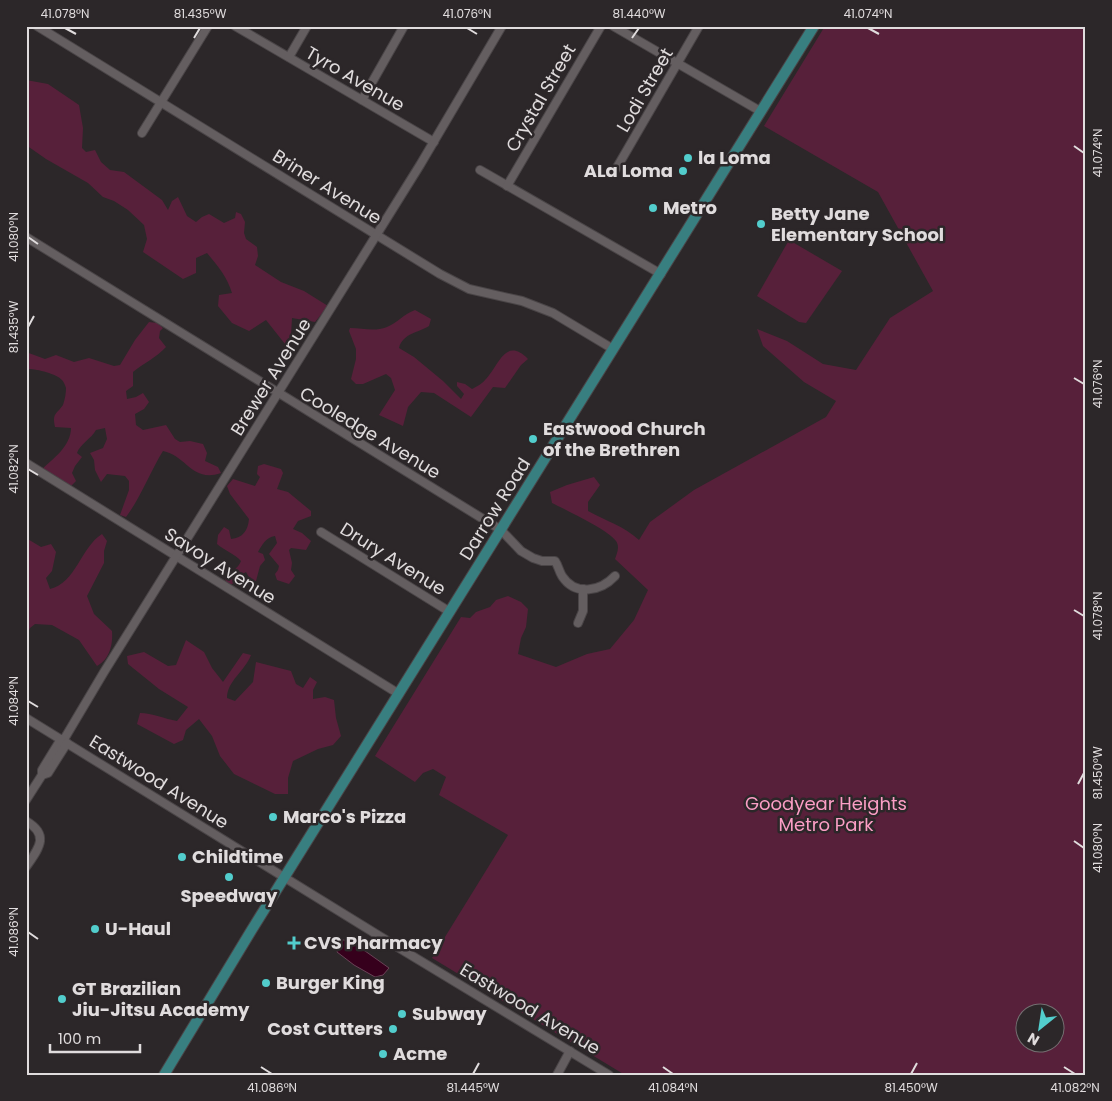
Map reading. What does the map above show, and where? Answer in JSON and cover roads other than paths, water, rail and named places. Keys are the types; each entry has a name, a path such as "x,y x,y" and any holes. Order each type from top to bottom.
{"main road":[{"name":"Darrow Road","path":"164,1075 251,931 814,26"}],"street":[{"name":"Briner Avenue","path":"37,26 377,236 461,285 488,294 536,305 553,312 613,349"},
{"path":"142,133 208,26"},
{"name":"Tyro Avenue","path":"235,26 434,142"},
{"path":"289,57 307,26"},
{"path":"362,100 404,26"},
{"name":"Brewer Avenue","path":"26,800 42,775 48,773 64,741 104,672 377,236 502,26"},
{"name":"Crystal Street","path":"507,186 601,26"},
{"path":"613,26 760,111"},
{"name":"Lodi Street","path":"616,169 699,26"},
{"path":"480,170 661,274"},
{"name":"Cooledge Avenue","path":"26,237 500,530 521,551 542,561 555,561 566,581 574,587 584,590"},
{"name":"Savoy Avenue","path":"26,463 399,694"},
{"name":"Drury Avenue","path":"321,532 450,612"},
{"path":"578,623 583,611 584,590 598,588 615,576"},
{"name":"Eastwood Avenue","path":"26,718 609,1075"},
{"path":"26,821 38,830 41,839 39,846 26,867"},
{"path":"557,1075 570,1051"}],"place":[{"name":"la Loma","path":"688,158"},
{"name":"ALa Loma","path":"683,171"},
{"name":"Metro","path":"653,208"},
{"name":"Betty Jane Elementary School","path":"761,224"},
{"name":"Eastwood Church of the Brethren","path":"533,439"},
{"name":"Marco's Pizza","path":"273,817"},
{"name":"Childtime","path":"182,857"},
{"name":"Speedway","path":"229,877"},
{"name":"U-Haul","path":"95,929"},
{"name":"CVS Pharmacy","path":"294,943"},
{"name":"Burger King","path":"266,983"},
{"name":"GT Brazilian Jiu-Jitsu Academy","path":"62,999"},
{"name":"Subway","path":"402,1014"},
{"name":"Cost Cutters","path":"393,1029"},
{"name":"Acme","path":"383,1054"}],"park label":[{"name":"Goodyear Heights Metro Park","path":"826,814"}]}
